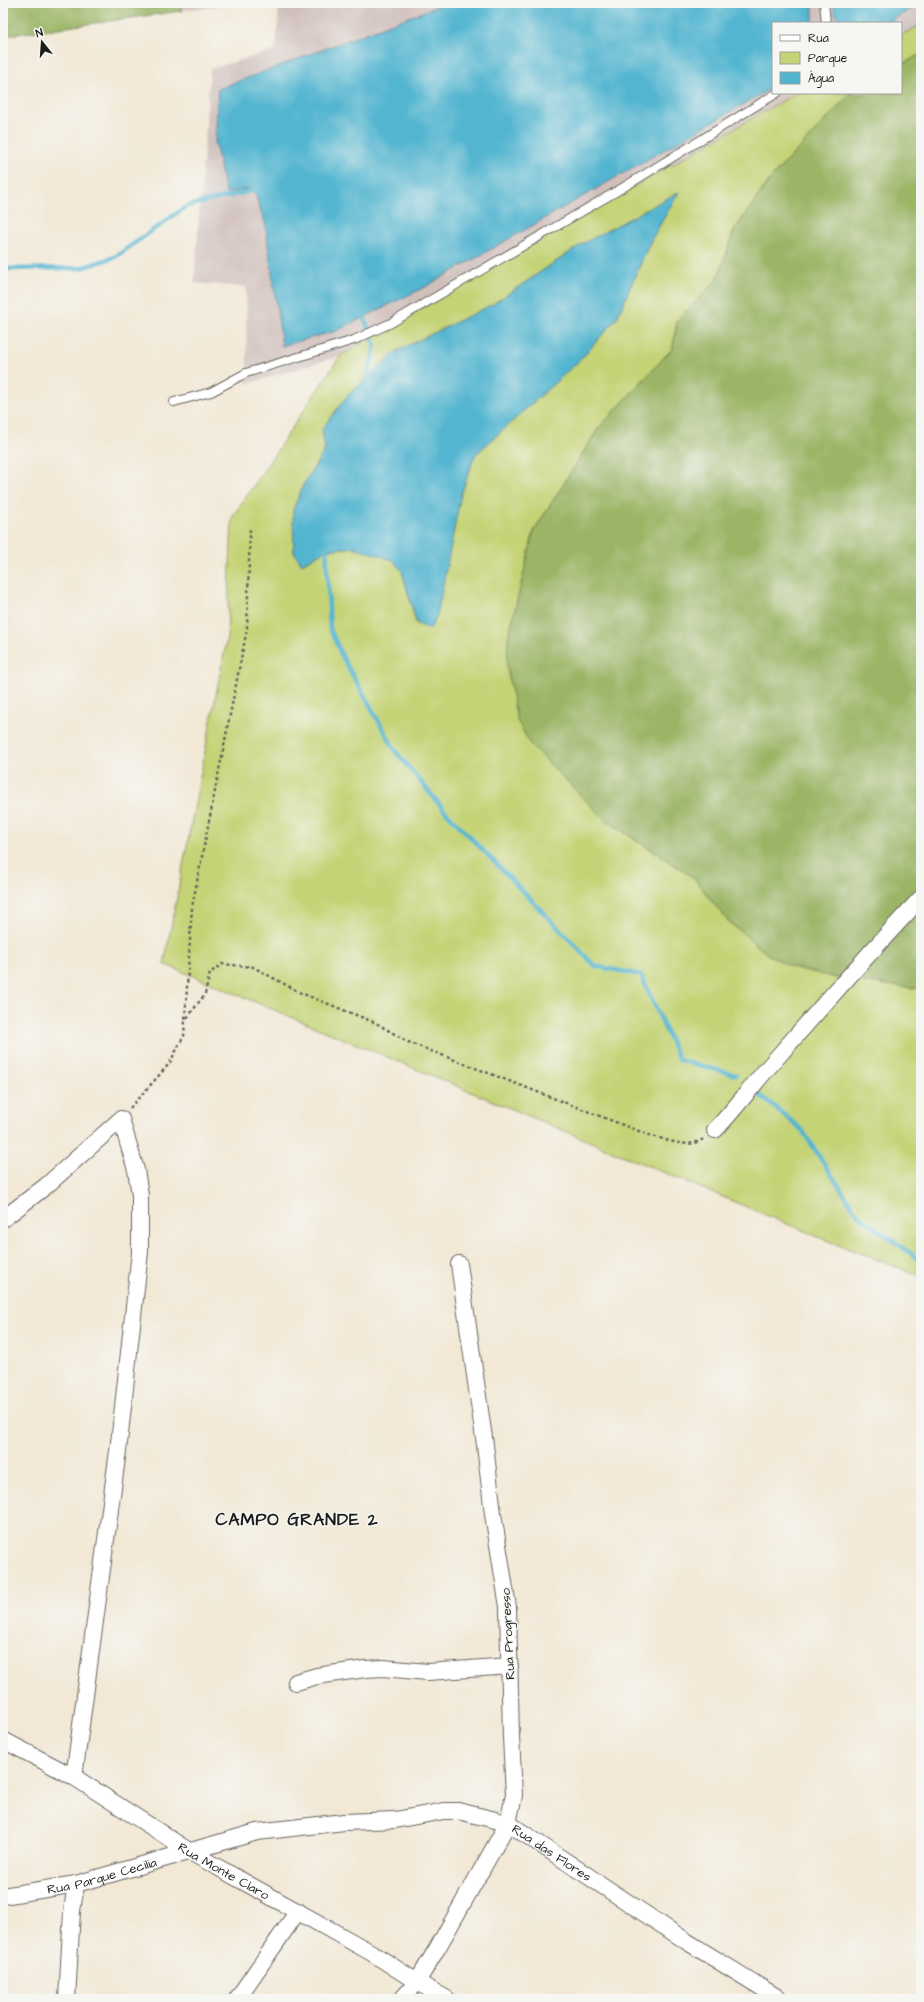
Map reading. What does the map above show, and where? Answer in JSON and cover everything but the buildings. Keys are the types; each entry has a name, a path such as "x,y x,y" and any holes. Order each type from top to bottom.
{"street":[{"path":"715,1130 872,950 921,898"},
{"path":"3,1220 46,1186 121,1119 136,1170 140,1195 140,1252 119,1444 74,1777"},
{"name":"Rua Progresso","path":"417,1982 508,1823 514,1795 510,1737 508,1607 493,1514 485,1445 459,1264"},
{"path":"296,1682 317,1676 365,1668 428,1672 510,1666"},
{"name":"Rua Monte Claro","path":"3,1740 74,1777 192,1852 372,1953 447,1999"},
{"name":"Rua das Flores","path":"293,1829 344,1822 395,1820 444,1811 458,1810 508,1823 686,1941 780,1999"},
{"name":"Rua Parque Cecilia","path":"3,1896 76,1884 192,1852 257,1832 293,1829"},
{"path":"67,1999 72,1911 76,1884"},
{"path":"237,1999 298,1911"},
{"path":"402,1999 417,1982"}],"lane":[{"path":"824,3 826,22"},
{"path":"174,402 211,392 246,373 354,340 391,323 629,184 775,94"}],"path":[{"path":"121,1119 169,1064 184,1036 192,907 247,629 250,527"},
{"path":"186,1018 205,994 210,973 222,964 253,967 300,993 376,1023 408,1042 649,1135 683,1144 698,1142 715,1130"}],"shaded area":[{"path":"181,3 241,3 181,11"},
{"path":"279,3 921,3 921,25 902,34 902,22 772,22 772,94 794,94 340,356 247,384 246,287 194,283 210,69 276,50"}],"green space":[{"path":"3,3 181,3 181,11 3,36"},
{"path":"921,25 921,54 902,64 902,34"},
{"path":"921,54 921,989 841,979 791,967 767,954 726,919 693,877 604,819 530,744 517,720 507,668 508,638 534,531 598,429 673,348 677,320 717,280 735,229 770,179 850,94 902,94 902,64"},
{"path":"794,94 850,94 770,179 735,229 717,280 677,320 673,348 598,429 534,531 508,638 604,819 693,877 726,919 841,979 921,989 921,1276 828,1241 164,964 227,638 232,518 340,356","holes":["678,193 650,242 617,318 580,360 475,455 416,623 402,571 394,560 354,547 326,550 302,564 294,552 293,510 303,485 325,450 493,304 582,244"]}],"water":[{"path":"446,3 813,3 813,22 772,22 772,88 770,89 427,286 336,331 282,346 265,222 253,188 226,193 215,143 218,89"},
{"path":"834,3 921,3 888,22 840,22 834,11"},
{"path":"679,192 650,242 617,318 580,360 475,455 461,494 437,616 430,629 417,624 402,571 393,560 354,547 326,550 302,564 294,552 293,510 303,485 325,450 322,429 347,396 397,351 493,304 582,244"}],"waterway":[{"path":"3,269 81,268 115,257 187,206 259,189"},
{"path":"362,312 375,347 366,382"},
{"path":"326,546 330,629 343,658 396,752 445,811 595,966 641,975 679,1060 736,1075"},
{"path":"754,1090 802,1130 858,1215 921,1261"}],"district":[{"name":"CAMPO GRANDE 2","path":"297,1519"}]}
